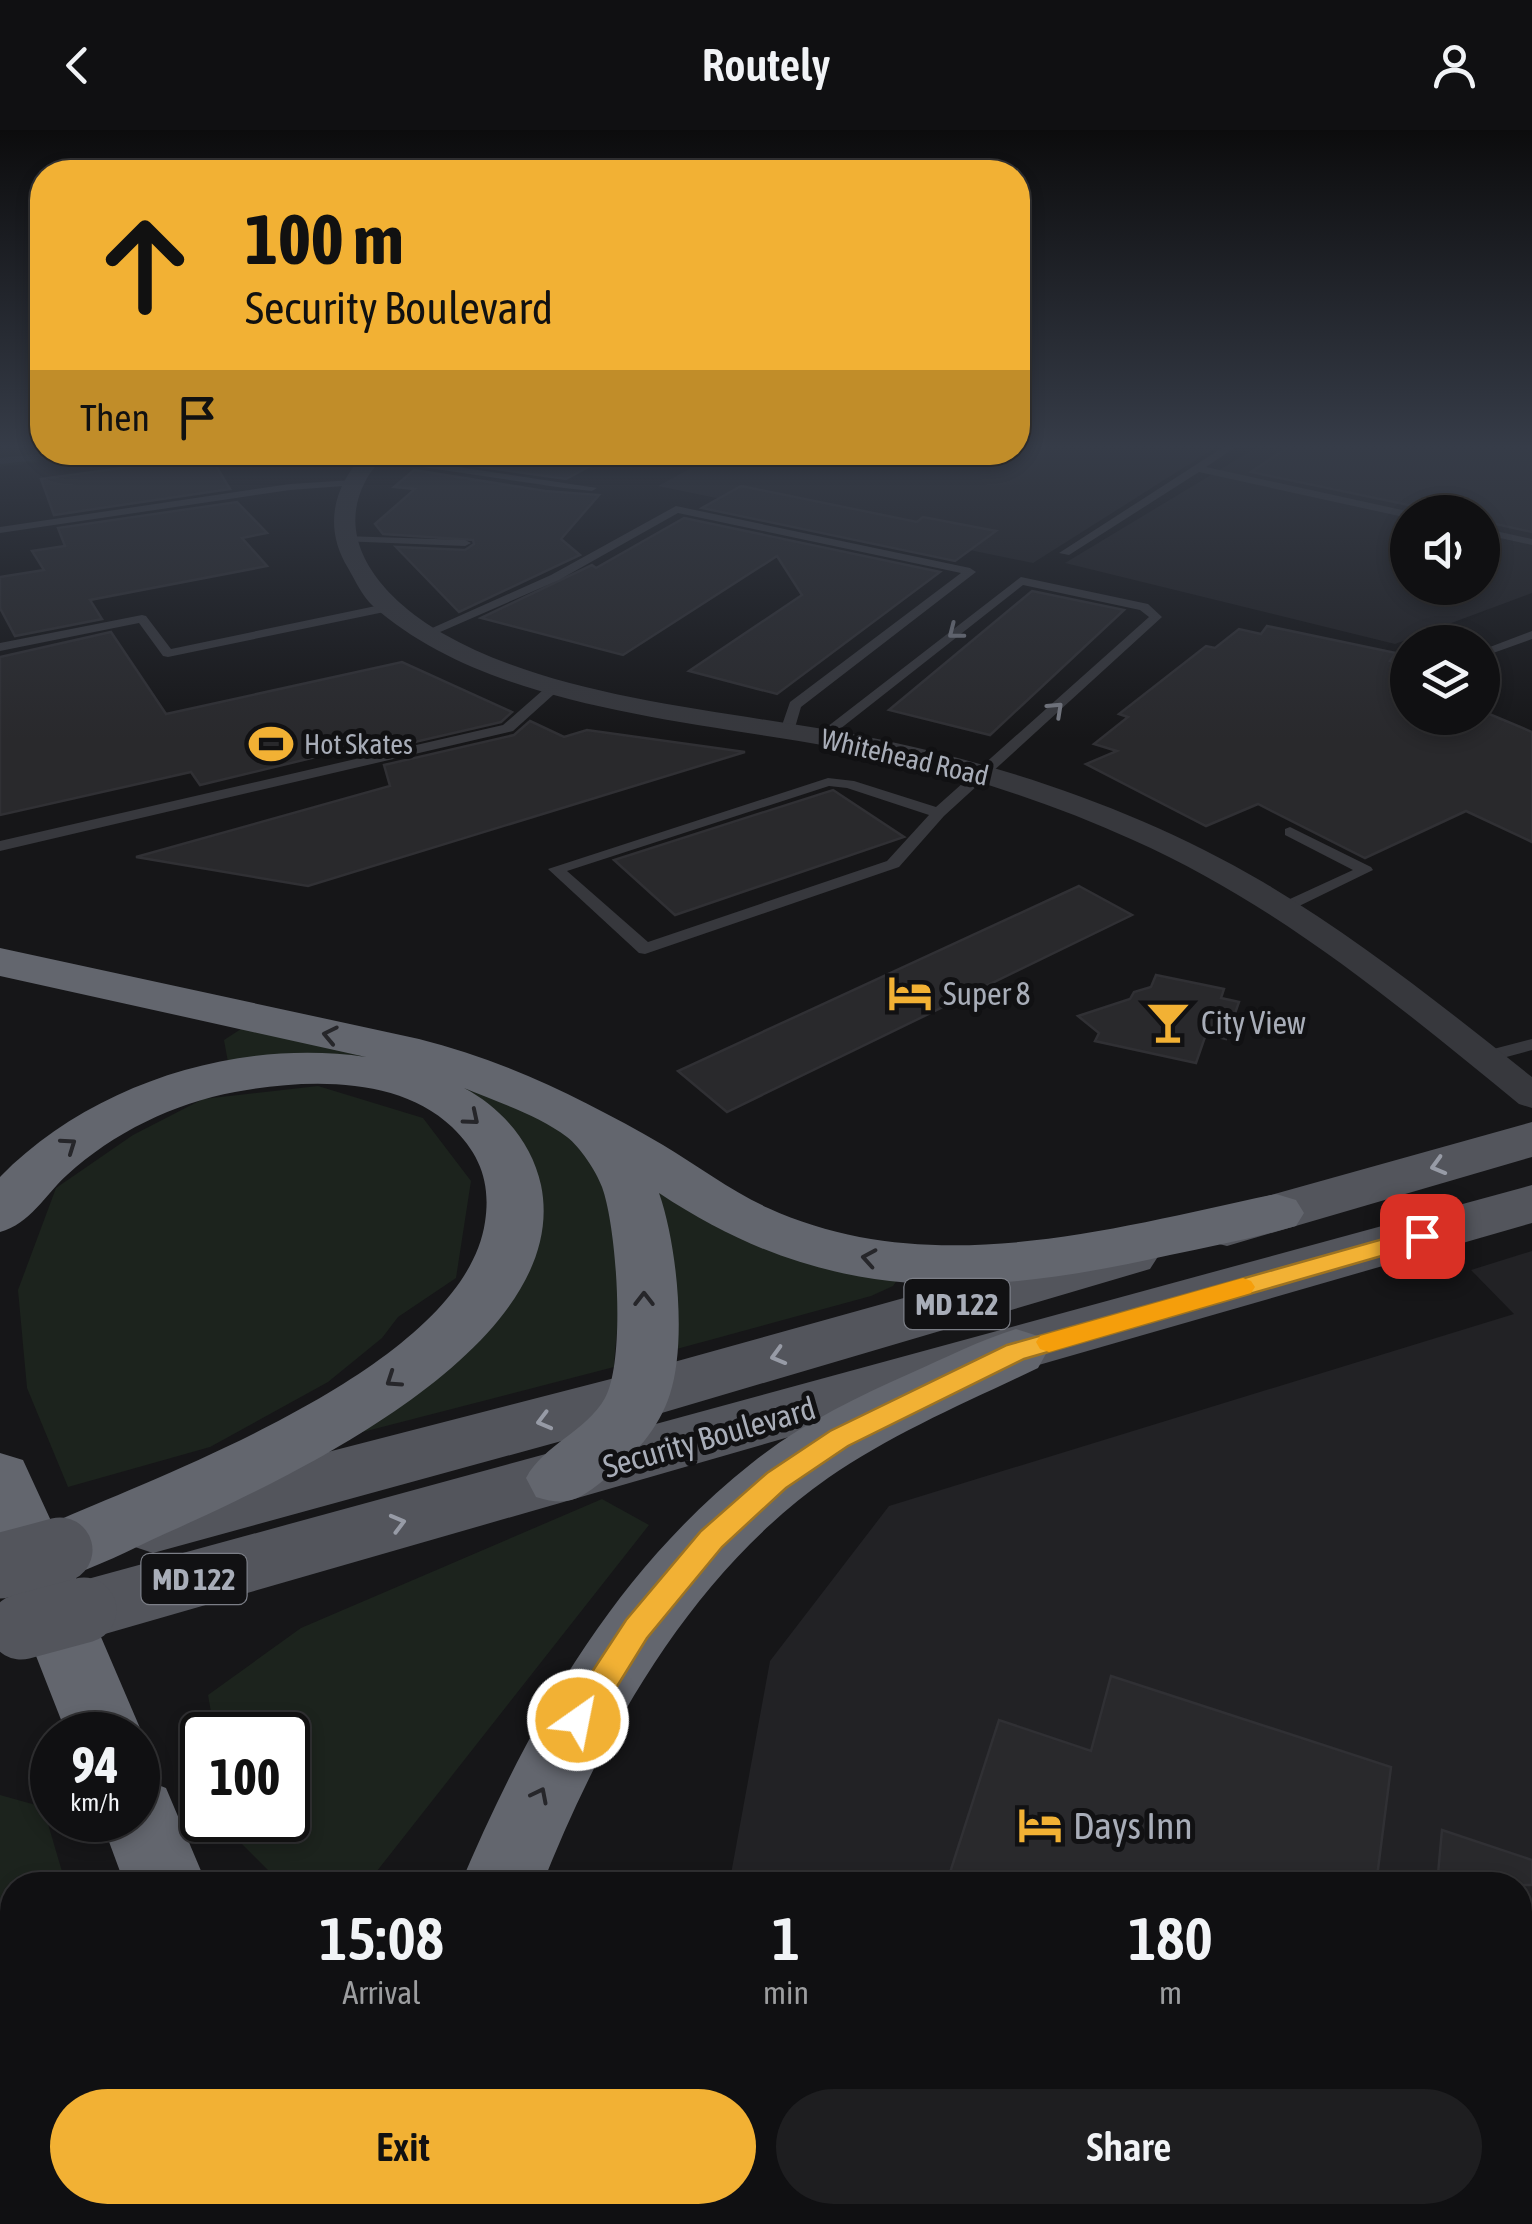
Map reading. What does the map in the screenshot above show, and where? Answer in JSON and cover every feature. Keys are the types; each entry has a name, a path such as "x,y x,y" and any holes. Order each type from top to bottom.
{"highway":[{"path":"0,962 419,1054 535,1096 751,1224 808,1246 937,1268 996,1268 1276,1213"},
{"path":"0,1214 27,1179 64,1147 107,1120 190,1087 282,1070 330,1069 380,1075 424,1088 459,1106 488,1130 507,1158 516,1186 518,1219 510,1249 493,1284 464,1319 412,1367 33,1597"},
{"path":"560,1478 614,1437 638,1396 644,1369 644,1253 639,1217 629,1186 614,1160 585,1125"},
{"path":"507,1872 527,1820 578,1720 637,1629 712,1539 776,1481 839,1438 1016,1352"},
{"path":"0,1480 96,1712"},
{"path":"149,1842 161,1872"}],"main road":[{"name":"Security Boulevard","path":"33,1597 638,1396 1532,1139"},
{"name":"Security Boulevard","path":"33,1597 560,1478 1532,1204"}],"street":[{"name":"Whitehead Road","path":"346,544 361,576 390,607 427,633 481,659 556,686 652,709 821,737 984,775 1144,834 1233,876 1285,907 1381,974 1532,1096"}],"lane":[{"path":"427,633 483,614 617,544"},
{"path":"787,731 795,705 970,572 838,544"},
{"path":"1065,553 1079,544"},
{"path":"821,737 1021,581 1144,607 1156,616 940,814 892,864 645,949 556,869 828,782 848,784 940,814"},
{"path":"0,647 142,618 168,654 390,607"},
{"path":"1500,648 1532,635"},
{"path":"0,846 508,728 556,686"},
{"path":"1285,907 1365,870 1290,832"},
{"path":"1484,1056 1532,1044"}],"shaded area":[{"path":"939,544 1063,544 1033,563"},
{"path":"1097,544 1390,544 1390,605 1500,605 1446,625 1390,625 1390,643 1065,563"},
{"path":"1500,544 1532,544 1532,593 1500,605"},
{"path":"244,1027 375,1055 466,1082 509,1099 548,1121 581,1147 607,1189 620,1237 621,1284 614,1367 320,1443 526,1253 464,1090 228,1062 224,1040"},
{"path":"318,1086 423,1118 471,1181 456,1278 398,1317 382,1338 328,1382 210,1447 68,1487 27,1388 18,1290 56,1188 133,1135 203,1099"},
{"path":"643,1179 900,1276 893,1286 871,1296 662,1353"},
{"path":"1532,1251 1532,1872 731,1872 770,1661 889,1506 1514,1314 1471,1270"},
{"path":"602,1499 649,1525 376,1872 270,1872 240,1842 310,1842 310,1712 211,1712 208,1695 301,1628"},
{"path":"0,1795 30,1803 30,1842 53,1842 62,1872 0,1872"}],"building":[{"path":"247,544 267,566 90,600 102,619 15,636 0,608 0,577 44,570 32,551 65,546"},
{"path":"474,544 567,544 580,555 459,612 396,547 465,550"},
{"path":"639,544 806,544 940,572 777,694 689,671 802,595 777,556 623,655 481,618 592,565 596,568"},
{"path":"873,544 979,544 955,561"},
{"path":"1032,591 1124,610 990,735 889,710"},
{"path":"1267,626 1390,652 1390,735 1500,735 1500,719 1532,732 1532,842 1466,811 1365,858 1258,804 1206,826 1086,764 1117,751 1094,744 1128,717 1119,714 1206,646 1215,648 1239,629 1261,634"},
{"path":"111,632 166,714 402,662 512,712 501,722 380,750 378,742 200,785 191,772 0,815 0,657"},
{"path":"530,721 564,737 587,730 745,752 308,886 136,857 390,786 384,765 514,735"},
{"path":"833,790 904,837 675,915 614,860"},
{"name":"Super 8","path":"1079,886 1132,915 727,1112 678,1071"},
{"name":"City View","path":"1156,975 1224,989 1221,998 1239,1002 1226,1039 1206,1034 1196,1063 1095,1041 1099,1033 1078,1016 1130,999 1134,992 1151,987"},
{"path":"1111,1676 1391,1767 1378,1872 950,1872 999,1720 1091,1751"},
{"path":"1442,1830 1532,1860 1532,1872 1438,1872"}],"slow traffic":[{"path":"1049,1342 1243,1287"}],"place":[{"name":"Hot Skates","path":"271,744"},
{"name":"Super 8","path":"910,993"},
{"name":"City View","path":"1168,1022"},
{"name":"Days Inn","path":"1040,1825"}],"route":[{"path":"578,1720 637,1629 712,1539 776,1481 839,1438 1016,1352 1422,1236"}]}
